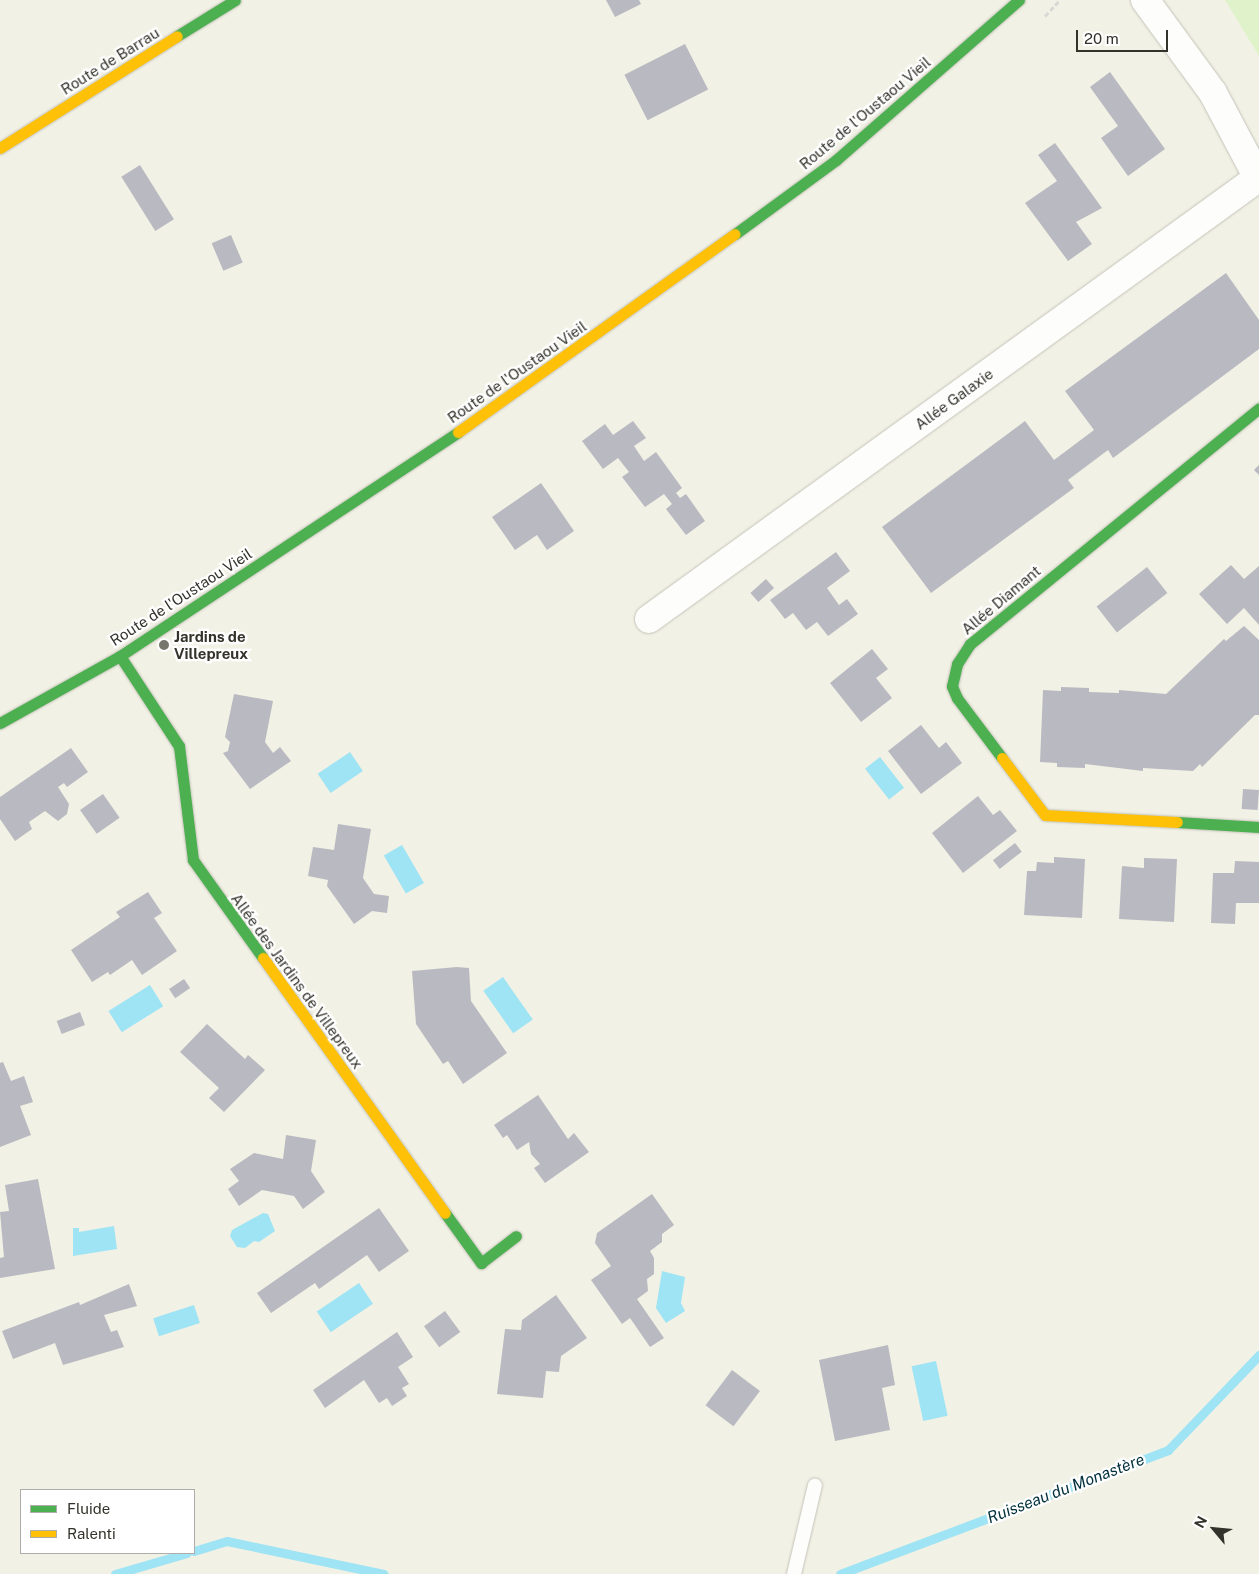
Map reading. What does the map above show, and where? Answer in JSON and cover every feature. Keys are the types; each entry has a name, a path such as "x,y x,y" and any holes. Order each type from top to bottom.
{"street":[{"name":"Route de Barrau","path":"0,148 235,0"},
{"name":"Route de l'Oustaou Vieil","path":"0,723 120,656 511,397 836,160 1019,0"},
{"path":"1146,0 1213,93 1258,179"},
{"name":"Allée Galaxie","path":"649,619 1258,179"},
{"name":"Allée Diamant","path":"1259,408 970,644 957,664 952,686 956,698 1045,815 1259,827"},
{"name":"Allée des Jardins de Villepreux","path":"120,656 179,746 193,860 481,1263 516,1236"}],"lane":[{"path":"794,1574 814,1485"}],"green space":[{"path":"1225,0 1259,0 1259,56"}],"water":[{"path":"350,752 363,771 331,793 318,774"},
{"path":"880,757 904,788 889,799 865,769"},
{"path":"402,845 424,883 406,894 384,856"},
{"path":"503,977 533,1020 513,1033 483,991"},
{"path":"150,985 163,1006 122,1032 108,1011"},
{"path":"263,1213 268,1214 275,1231 259,1242 254,1241 245,1248 237,1247 230,1236 232,1230"},
{"path":"114,1226 117,1249 73,1256 73,1228 79,1228 79,1232"},
{"path":"662,1271 685,1277 681,1303 685,1311 666,1323 656,1308"},
{"path":"359,1283 373,1304 331,1332 317,1312"},
{"path":"194,1305 200,1323 159,1336 153,1318"},
{"path":"936,1361 948,1416 923,1421 912,1366"}],"building":[{"path":"606,0 639,0 641,4 615,17"},
{"path":"685,44 708,89 648,120 624,75"},
{"path":"1110,72 1165,149 1128,176 1101,138 1118,126 1090,87"},
{"path":"1055,143 1102,208 1076,222 1092,244 1068,261 1025,203 1057,181 1038,155"},
{"path":"140,165 174,219 155,231 121,177"},
{"path":"231,235 243,263 223,271 212,243"},
{"path":"1226,273 1259,320 1259,349 1113,458 1108,450 1068,480 1074,488 931,593 882,527 1025,421 1054,460 1094,430 1065,391"},
{"path":"633,421 646,438 634,446 644,461 656,452 682,488 676,493 680,498 686,494 705,521 686,535 666,509 672,504 664,494 645,507 622,477 629,472 618,458 603,469 582,441 605,424 613,435"},
{"path":"1259,465 1259,475 1254,470"},
{"path":"541,483 574,531 547,550 537,535 515,550 492,517"},
{"path":"836,552 850,571 827,588 839,605 847,599 858,614 828,636 817,622 806,630 793,613 785,619 770,600"},
{"path":"1231,565 1244,579 1259,566 1259,625 1244,608 1227,624 1199,594"},
{"path":"1147,567 1167,593 1117,632 1097,606"},
{"path":"766,579 774,588 758,602 750,593"},
{"path":"1244,626 1259,640 1259,715 1255,715 1202,767 1200,764 1193,771 1143,768 1143,771 1085,764 1085,768 1057,767 1057,763 1040,762 1043,690 1061,691 1061,687 1089,688 1089,692 1119,693 1119,690 1166,694 1224,639 1226,641"},
{"path":"872,649 888,669 876,678 892,698 861,722 830,683"},
{"path":"234,694 273,701 265,742 273,753 280,747 291,761 250,789 223,753 228,751 230,742 225,737"},
{"path":"921,725 939,748 946,742 962,763 921,794 888,751"},
{"path":"71,748 88,772 67,787 64,783 58,787 69,804 67,814 58,821 45,811 29,822 32,829 15,841 0,819 0,797"},
{"path":"1243,789 1259,790 1258,810 1242,809"},
{"path":"103,794 120,818 97,834 80,810"},
{"path":"978,796 993,815 1000,810 1017,831 963,873 932,833"},
{"path":"338,824 371,829 363,878 374,894 389,896 387,913 372,911 354,924 327,886 328,880 308,876 313,847 334,850"},
{"path":"1015,843 1022,852 1000,869 993,860"},
{"path":"1054,857 1085,859 1082,918 1024,915 1027,871 1036,871 1037,862 1054,863"},
{"path":"1144,858 1177,859 1174,922 1119,919 1122,866 1144,868"},
{"path":"1235,861 1259,862 1259,903 1236,903 1235,924 1211,923 1213,873 1234,873"},
{"path":"148,892 162,913 154,918 177,951 142,975 132,960 110,975 108,972 92,982 71,950 120,917 116,912"},
{"path":"457,967 469,968 471,1001 507,1053 463,1084 448,1061 443,1064 416,1024 412,971"},
{"path":"184,979 190,988 175,998 169,989"},
{"path":"80,1012 85,1025 62,1034 57,1021"},
{"path":"207,1024 245,1059 248,1055 265,1070 224,1112 209,1098 219,1088 180,1052"},
{"path":"3,1062 11,1081 24,1076 33,1102 20,1106 31,1135 0,1147 0,1063"},
{"path":"538,1095 568,1139 574,1133 589,1152 545,1183 534,1168 540,1164 531,1154 529,1142 517,1150 507,1135 503,1138 494,1125"},
{"path":"286,1135 316,1140 311,1171 325,1192 303,1209 294,1196 262,1190 239,1206 228,1189 239,1181 230,1169 254,1153 283,1159"},
{"path":"38,1179 55,1269 0,1278 0,1258 4,1257 0,1212 9,1211 5,1185"},
{"path":"652,1194 674,1225 662,1234 662,1242 650,1251 654,1258 654,1274 647,1279 648,1291 637,1299 664,1338 650,1347 630,1318 622,1324 591,1280 611,1266 595,1243 597,1233"},
{"path":"379,1208 409,1251 379,1272 367,1255 319,1289 315,1283 271,1313 257,1293"},
{"path":"129,1284 137,1306 104,1315 111,1332 117,1330 124,1347 63,1365 55,1343 13,1359 2,1331 79,1302 80,1305"},
{"path":"556,1295 587,1338 561,1356 559,1372 546,1371 543,1398 497,1394 505,1329 521,1330 522,1320"},
{"path":"445,1311 460,1332 439,1347 424,1326"},
{"path":"397,1332 413,1357 398,1367 409,1384 402,1388 407,1396 392,1406 387,1398 379,1403 364,1380 325,1408 313,1390"},
{"path":"888,1345 895,1385 882,1388 890,1430 835,1441 819,1360"},
{"path":"732,1370 760,1391 733,1426 706,1405"}],"waterway":[{"name":"Ruisseau du Monastère","path":"840,1574 1168,1450 1259,1355"},
{"name":"Ruisseau du Monastère","path":"195,1551 227,1541 384,1574"},
{"name":"Ruisseau du Monastère","path":"115,1574 184,1554"}],"traffic: fast":[{"path":"177,36 235,0"},
{"path":"735,234 836,160 1019,0"},
{"path":"1002,758 957,698 952,686 957,664 970,644 1259,408"},
{"path":"0,723 120,656 458,432"},
{"path":"120,656 179,746 193,860 263,958"},
{"path":"1177,822 1259,827"},
{"path":"445,1213 481,1263 516,1236"}],"traffic: slow":[{"path":"0,148 177,36"},
{"path":"458,432 735,234"},
{"path":"1002,758 1045,815 1177,822"},
{"path":"263,958 445,1213"}],"place":[{"name":"Jardins de Villepreux","path":"164,645"}]}
